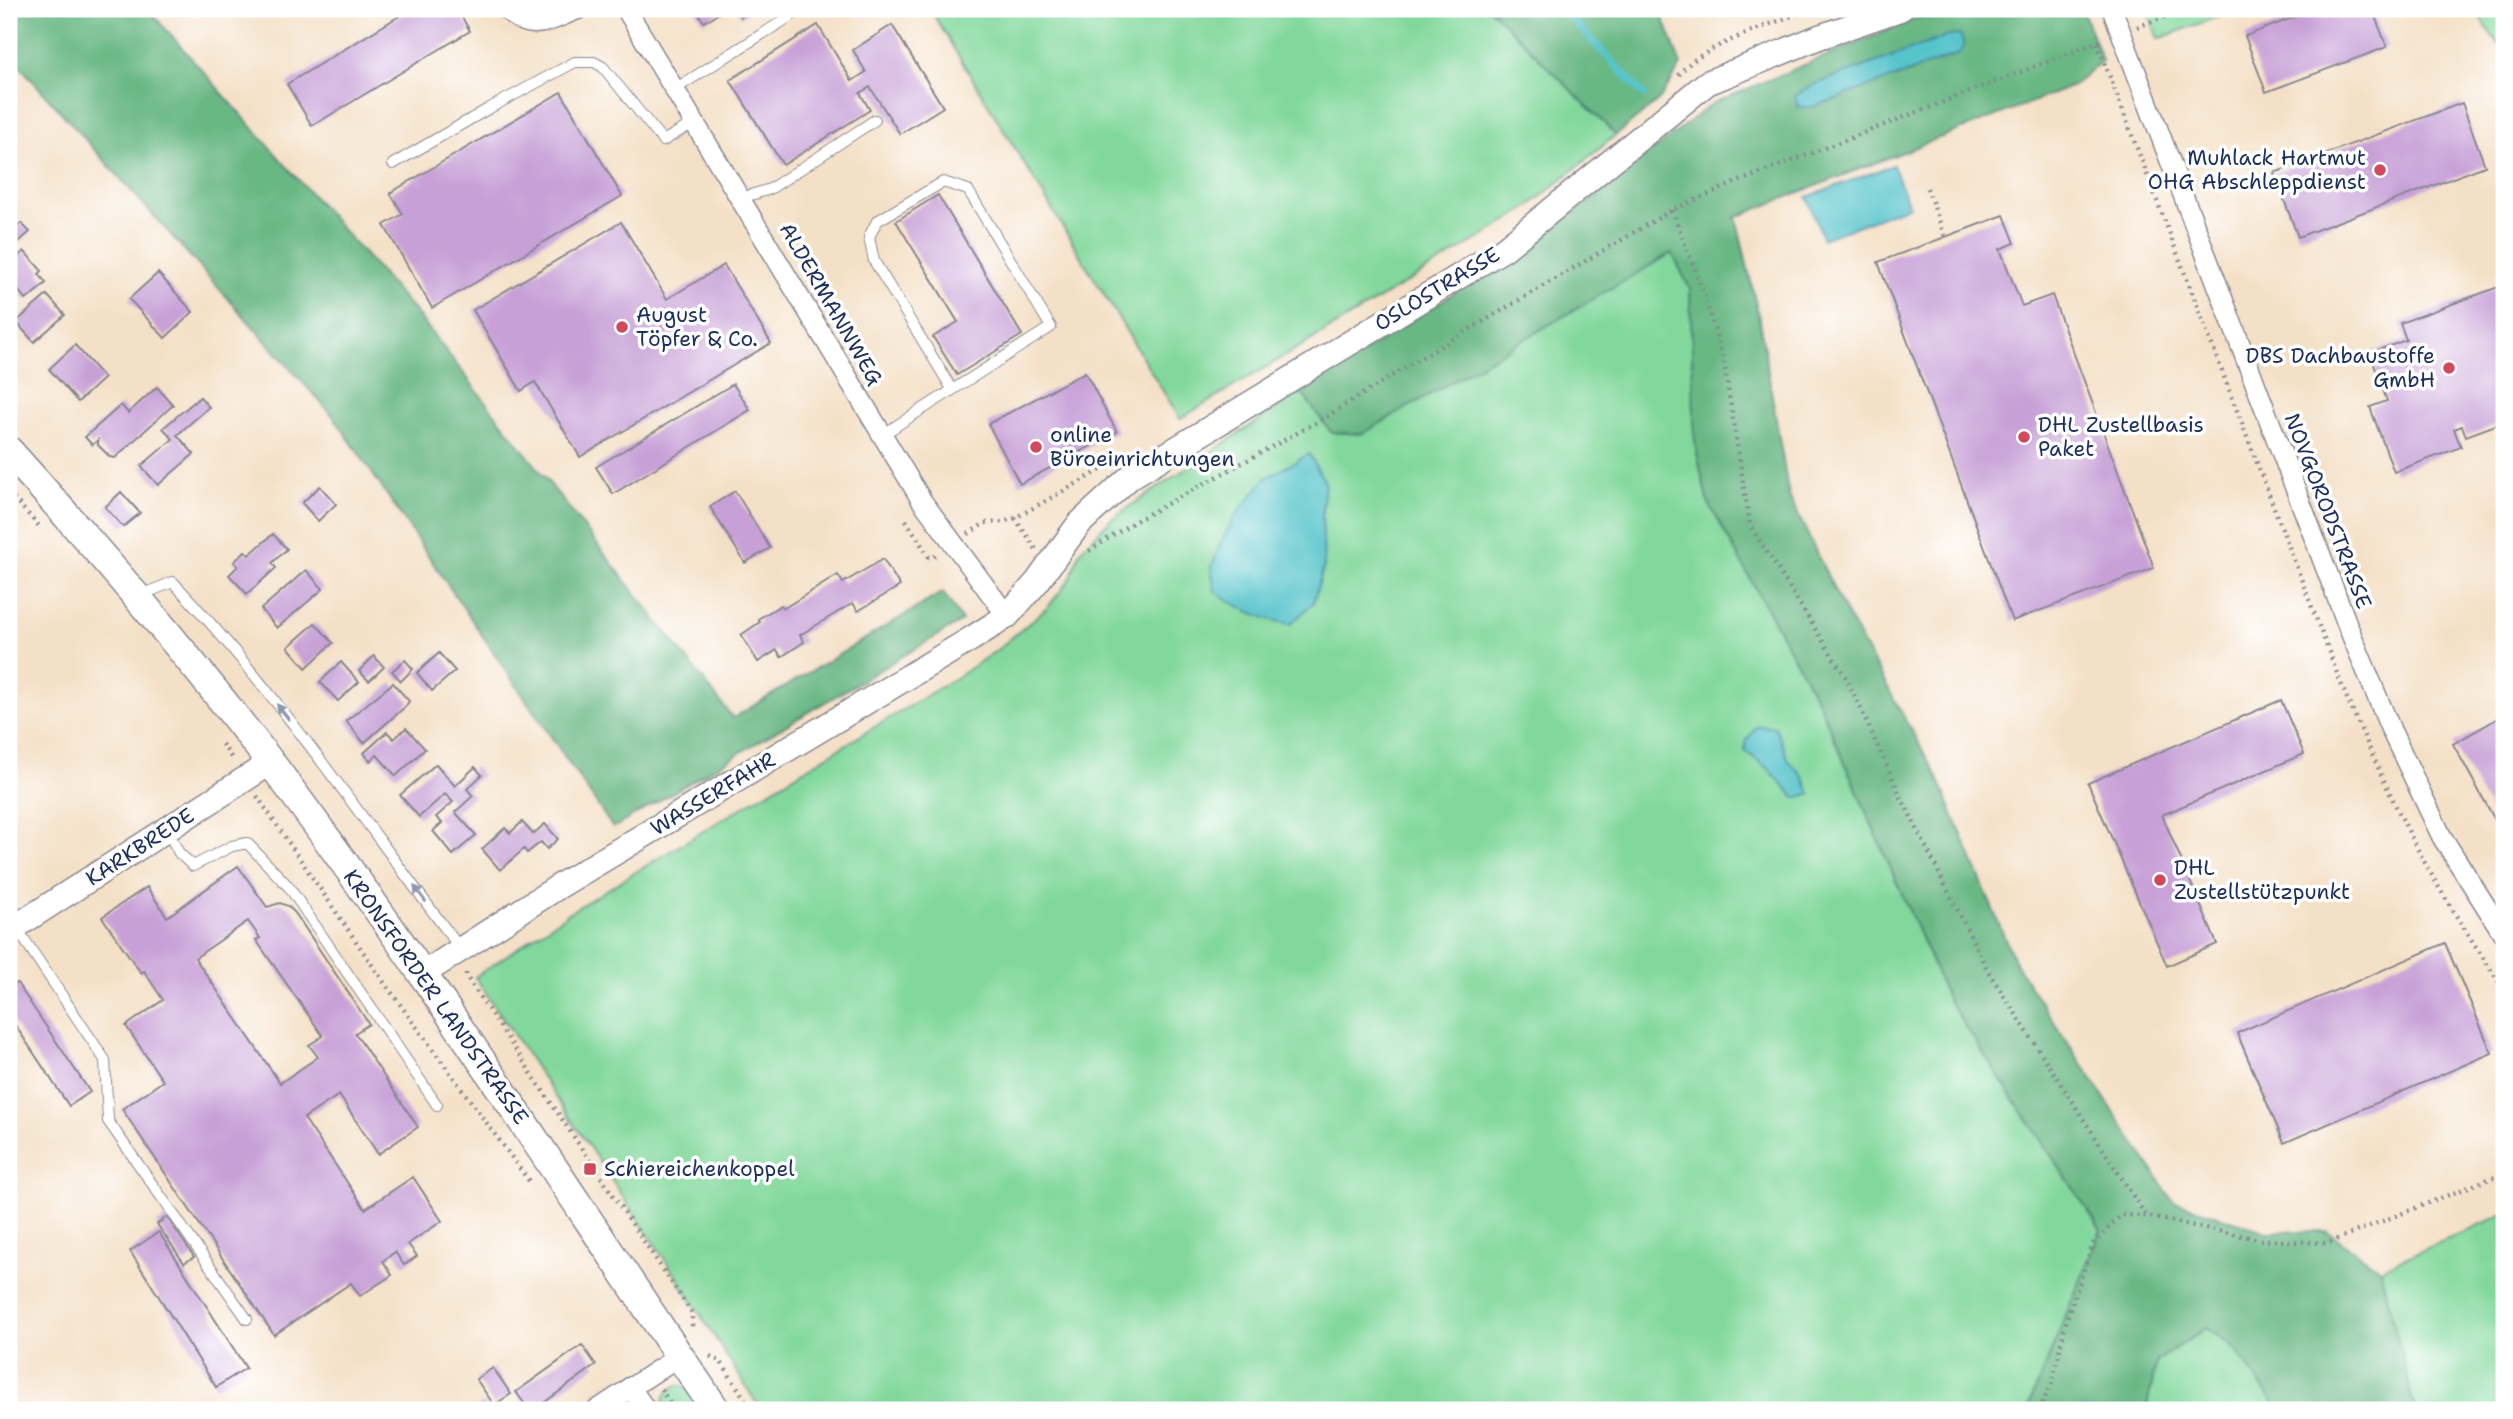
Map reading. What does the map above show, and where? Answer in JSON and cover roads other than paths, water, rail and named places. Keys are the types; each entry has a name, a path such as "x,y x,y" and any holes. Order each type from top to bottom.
{"main road":[{"name":"KRONSFORDER LANDSTRASSE","path":"9,451 138,596 270,763 564,1182 716,1410"}],"street":[{"path":"506,9 528,24 539,24 579,9"},
{"name":"ALDERMANNWEG","path":"626,9 922,501 1007,615"},
{"name":"OSLOSTRASSE","path":"1007,615 1051,564 1079,524 1130,477 1504,249 1707,83 1819,37 1900,9"},
{"name":"NOVGORODSTRASSE","path":"2112,9 2349,629 2391,730 2442,837 2504,935"},
{"name":"WASSERFAHR","path":"421,975 464,958 561,885 1007,615"},
{"name":"KARKBREDE","path":"12,929 270,763"},
{"path":"597,1410 679,1356"},
{"path":"630,1387 646,1410"}],"lane":[{"path":"675,89 802,9"},
{"path":"393,164 575,62 586,61 603,67 663,141 695,122"},
{"path":"741,198 770,189 875,120"},
{"path":"882,435 1051,327 968,190 943,181 877,221 869,237 874,261 952,389"},
{"path":"138,596 173,582 219,631 341,786 464,958"},
{"path":"166,830 179,853 193,866 232,846 247,843 289,887 437,1105"},
{"path":"12,929 104,1060 108,1121 247,1319"}],"water":[{"path":"1960,35 1964,46 1959,54 1813,107 1798,107 1795,96 1813,85 1948,36"},
{"path":"1893,165 1909,206 1823,239 1807,197"},
{"path":"1309,454 1325,482 1322,512 1324,566 1313,603 1291,624 1251,612 1215,591 1211,568 1236,515 1266,478"},
{"path":"1757,726 1775,727 1789,761 1803,776 1810,794 1795,798 1770,770 1745,751 1746,741"}],"waterway":[{"path":"1562,9 1644,95"}],"place":[{"name":"Muhlack Hartmut OHG Abschleppdienst","path":"2380,170"},
{"name":"August Töpfer & Co.","path":"622,327"},
{"name":"DBS Dachbaustoffe GmbH","path":"2449,368"},
{"name":"DHL Zustellbasis Paket","path":"2024,437"},
{"name":"online Büroeinrichtungen","path":"1036,447"},
{"name":"DHL Zustellstützpunkt","path":"2160,880"},
{"name":"Schiereichenkoppel","path":"590,1169"}]}
